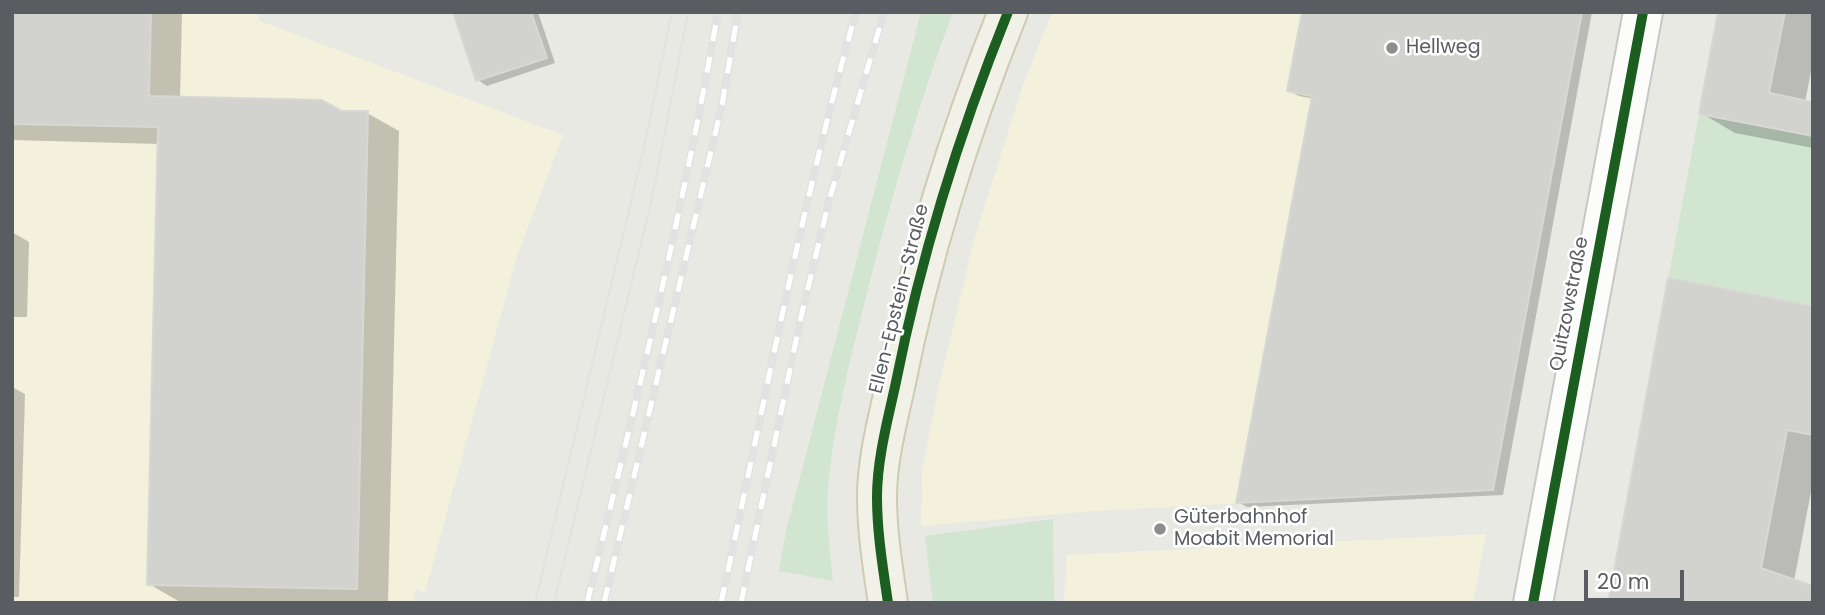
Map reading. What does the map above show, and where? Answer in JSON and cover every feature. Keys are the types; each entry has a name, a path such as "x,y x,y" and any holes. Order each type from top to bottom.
{"main road":[{"name":"Ellen-Epstein-Straße","path":"888,603 881,558 877,495 884,441 905,336 943,196 1008,12"}],"street":[{"name":"Quitzowstraße","path":"1533,603 1643,12"}],"shaded area":[{"path":"12,12 257,12 260,21 563,135 517,256 425,593 416,589 413,603 12,603"},
{"path":"1052,12 1582,12 1493,490 1094,511 921,526 922,472 939,385 975,236 1022,88"},
{"path":"1486,534 1473,603 1064,603 1067,555"}],"green space":[{"path":"921,12 953,12 916,118 895,189 843,393 828,491 833,581 779,571 786,531"},
{"path":"1699,114 1813,136 1813,305 1668,280"},
{"path":"1053,519 1054,603 933,603 925,536"}],"building":[{"path":"12,12 151,12 149,96 321,100 342,111 368,111 357,589 147,585 158,127 12,124"},
{"path":"453,12 531,12 547,58 476,81"},
{"path":"1302,12 1582,12 1493,490 1236,503 1312,96 1287,91"},
{"path":"1718,12 1785,12 1769,93 1813,102 1813,136 1699,114"},
{"path":"1668,278 1813,306 1813,435 1787,430 1761,568 1813,586 1813,603 1608,603"}],"tram line":[{"path":"535,603 645,143 672,12"},
{"path":"554,603 653,194 688,12"}],"railway":[{"path":"587,603 674,235 718,12"},
{"path":"604,603 722,105 738,12"},
{"path":"721,603 800,232 856,12"},
{"path":"741,603 801,317 829,201 884,12"}],"cycle path":[{"path":"888,603 877,510 877,483 884,439 917,288 943,194 1008,12"},
{"path":"1533,603 1643,12"}],"place":[{"name":"Hellweg","path":"1392,48"},
{"name":"Güterbahnhof Moabit Memorial","path":"1160,529"}]}
